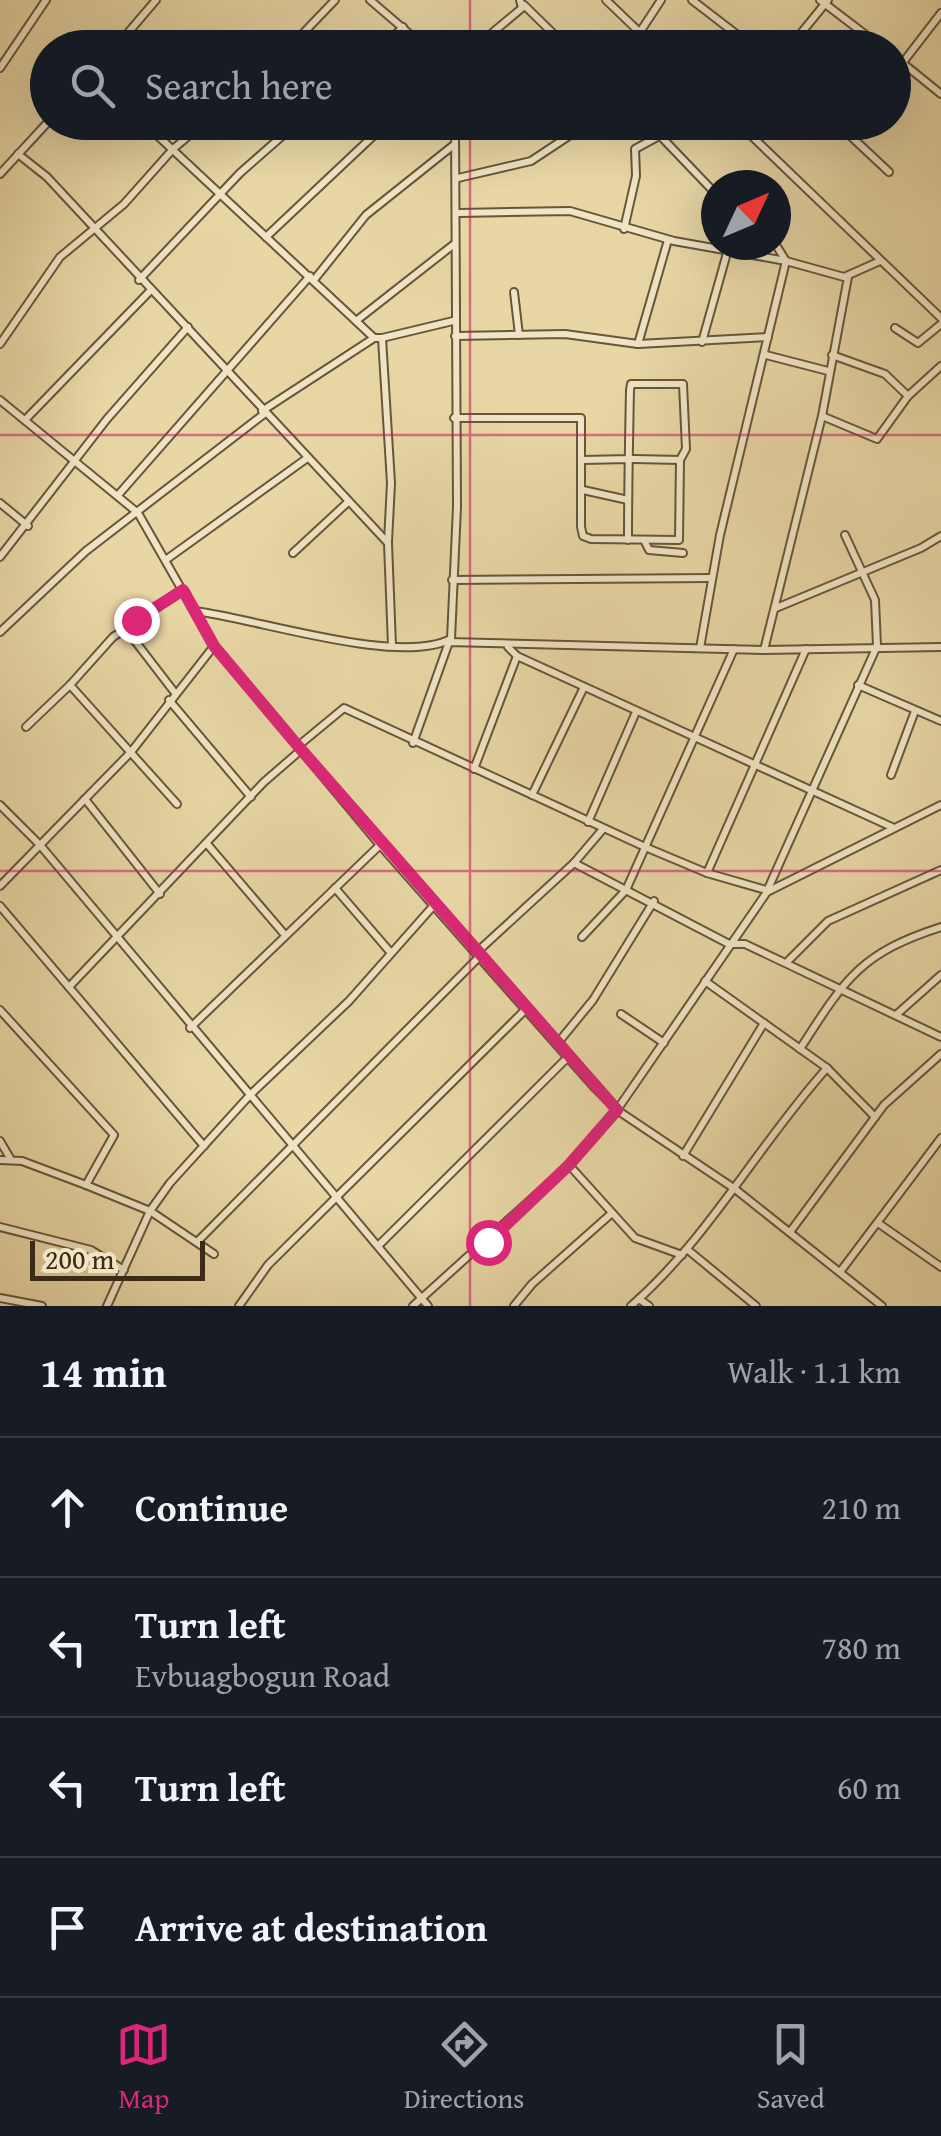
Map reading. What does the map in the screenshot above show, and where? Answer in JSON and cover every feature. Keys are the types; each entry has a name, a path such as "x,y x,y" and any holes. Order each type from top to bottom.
{"street":[{"path":"2,62 46,0"},
{"path":"130,30 156,0"},
{"path":"307,30 336,0"},
{"path":"370,0 406,30"},
{"path":"606,0 638,30"},
{"path":"641,30 661,0"},
{"path":"692,0 731,30"},
{"path":"802,30 824,1 860,30"},
{"path":"492,30 521,2 550,30"},
{"path":"911,52 941,13"},
{"path":"400,30 403,27"},
{"path":"911,70 941,94"},
{"path":"0,174 31,140"},
{"path":"163,140 219,196 378,338 390,464 392,646"},
{"path":"0,344 60,256 124,204 184,140"},
{"path":"139,280 279,140"},
{"path":"266,237 369,140"},
{"path":"414,744 448,642 457,507 453,321 458,213 456,140"},
{"path":"458,178 531,161 563,140"},
{"path":"624,229 636,176 635,149 652,140"},
{"path":"663,140 701,179"},
{"path":"756,140 941,321 918,343 894,328"},
{"path":"855,140 889,172"},
{"path":"119,494 366,215 456,143"},
{"path":"18,154 47,178 388,543"},
{"path":"458,213 570,211 624,229 701,247"},
{"path":"638,344 668,240"},
{"path":"356,321 454,244"},
{"path":"702,342 725,260"},
{"path":"700,648 712,578 786,260 848,276 880,261"},
{"path":"764,650 795,512 822,416 848,276"},
{"path":"25,420 150,291"},
{"path":"514,292 518,334"},
{"path":"0,632 86,551 263,413 378,338 453,321"},
{"path":"0,557 28,526 107,419 188,328"},
{"path":"455,336 565,334 638,344 768,338"},
{"path":"766,354 828,371"},
{"path":"832,355 885,374 908,396"},
{"path":"822,416 876,438 908,396 941,366"},
{"path":"454,418 581,418 583,536 628,540 679,540 686,391 678,382 631,384 628,540"},
{"path":"0,400 138,513 214,646 380,845 617,1110 734,1189 882,1306"},
{"path":"167,559 306,459"},
{"path":"583,460 680,460"},
{"path":"583,490 628,500"},
{"path":"0,502 28,526"},
{"path":"293,553 347,503"},
{"path":"413,1306 425,1302 569,1165 617,1110 767,891 878,646 875,600 846,534"},
{"path":"776,608 941,536"},
{"path":"644,540 648,550 683,552"},
{"path":"452,580 712,578"},
{"path":"26,727 125,628 183,590"},
{"path":"194,610 392,646 448,642 764,650 941,647"},
{"path":"125,628 251,797"},
{"path":"0,886 131,752 214,646"},
{"path":"507,646 517,656 636,712 896,829"},
{"path":"582,937 626,890 734,648"},
{"path":"708,873 806,649"},
{"path":"474,769 517,656"},
{"path":"858,685 941,721"},
{"path":"70,686 178,804"},
{"path":"532,795 584,687"},
{"path":"69,987 299,748 344,708 603,829 708,873 767,891 941,805"},
{"path":"891,775 915,711"},
{"path":"588,822 636,712"},
{"path":"85,799 160,894"},
{"path":"0,805 40,845 190,1028 380,1244 425,1302"},
{"path":"198,1241 294,1149 478,954 574,863 603,829"},
{"path":"208,845 285,935"},
{"path":"190,1028 380,845"},
{"path":"574,863 654,901 729,944 738,941 941,1037"},
{"path":"786,963 828,921 941,870"},
{"path":"335,888 392,952"},
{"path":"557,1044 593,1000 654,901"},
{"path":"107,1306 150,1211 250,1095 348,1001 435,903"},
{"path":"0,906 204,1146"},
{"path":"800,1049 840,988 876,952 941,927"},
{"path":"896,1015 941,976"},
{"path":"705,981 828,1068 875,1116"},
{"path":"239,1306 268,1265 527,1008"},
{"path":"0,1010 114,1135 86,1185"},
{"path":"621,1014 664,1043"},
{"path":"683,1156 764,1022"},
{"path":"790,1232 875,1116 941,1054"},
{"path":"380,1244 568,1057"},
{"path":"631,1306 685,1252 780,1121 828,1068"},
{"path":"840,1272 941,1138"},
{"path":"0,1141 10,1158"},
{"path":"0,1160 10,1158 150,1211 214,1254"},
{"path":"569,1165 641,1242 685,1252 756,1306"},
{"path":"514,1306 532,1284 612,1212"},
{"path":"878,1223 941,1267"},
{"path":"0,1228 92,1250 124,1270"},
{"path":"0,1298 42,1306"},
{"path":"639,1298 649,1306"}],"route":[{"path":"136,620 183,590 214,646 380,845 617,1110 569,1165 488,1242"}]}
